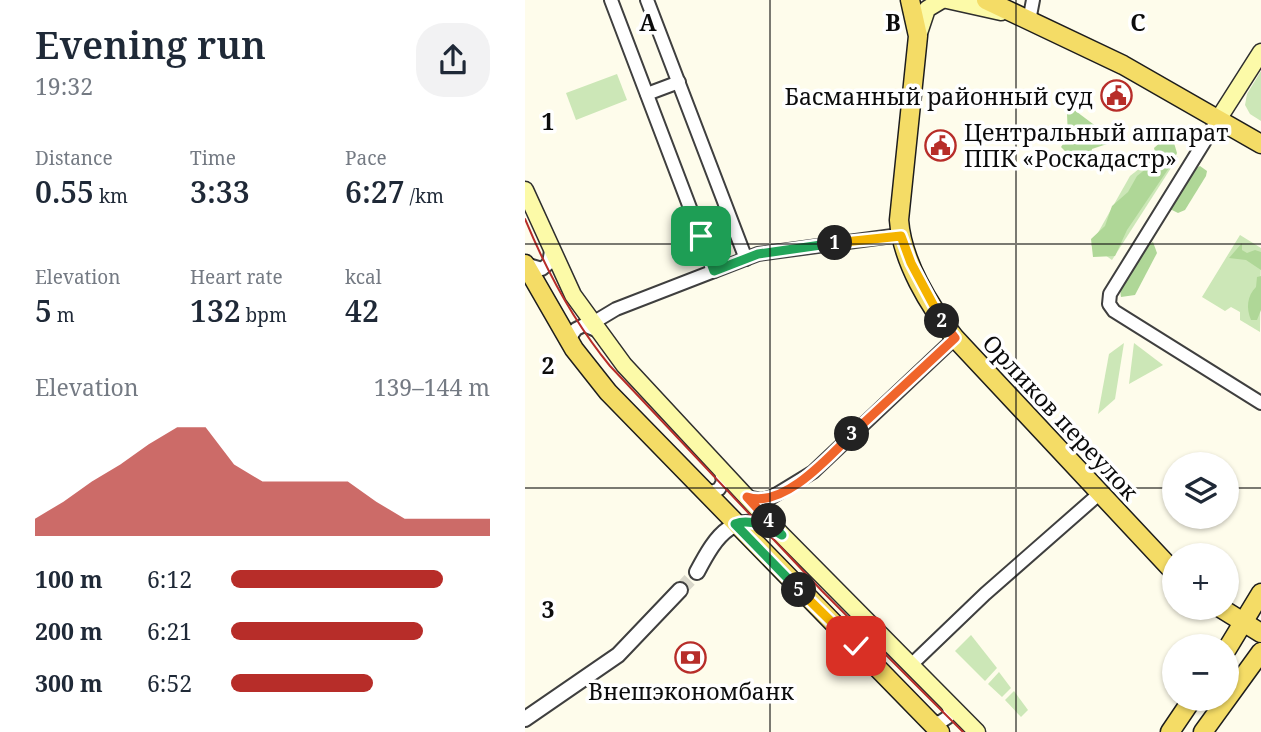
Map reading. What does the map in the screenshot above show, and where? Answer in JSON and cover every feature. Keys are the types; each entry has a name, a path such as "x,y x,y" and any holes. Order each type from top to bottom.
{"main road":[{"name":"Орликов переулок","path":"910,0 918,36 901,202 901,236 931,304 955,338 1162,560"},
{"path":"918,36 927,9 942,0"},
{"path":"947,0 1023,18"},
{"path":"986,0 1123,65 1261,144"},
{"path":"1219,118 1261,52"},
{"path":"525,190 551,251 594,327 624,365 782,535 977,732"},
{"path":"525,264 574,349 608,392 935,726"},
{"path":"1236,634 1261,593"},
{"path":"1239,620 1261,633"},
{"path":"1203,732 1261,652"},
{"path":"1170,732 1184,711"}],"street":[{"path":"611,0 714,271"},
{"path":"647,0 746,259"},
{"path":"1023,18 1033,0"},
{"path":"647,94 679,82"},
{"path":"1219,118 1110,294 1109,304 1114,311 1261,403"},
{"path":"574,349 571,336 576,328 584,325 594,327 616,309 746,259 778,250 901,236"},
{"path":"525,264 542,269 549,263 551,251"},
{"path":"747,497 761,500 772,497 813,472 955,338"},
{"path":"700,488 712,492 719,489 723,482 721,470"},
{"path":"911,665 985,594 1099,494"},
{"path":"697,572 708,551 735,524 745,521 758,524 782,535"},
{"path":"525,719 630,644 680,590"},
{"path":"935,726 946,720 950,710 946,701"}],"green space":[{"path":"1261,71 1261,121 1250,114 1245,105 1247,94"},
{"path":"617,74 627,100 576,120 566,93"},
{"path":"1073,109 1105,133 1107,144 1092,149 1091,155 1073,159 1061,147 1068,137 1067,114"},
{"path":"1163,140 1174,143 1177,153 1173,162 1127,230 1115,256 1093,257 1091,239 1105,226 1112,206 1128,192 1137,176 1157,160 1154,148"},
{"path":"1164,149 1178,157 1112,260 1091,245 1130,176"},
{"path":"1200,166 1207,171 1206,176 1185,210 1178,213 1170,209 1190,172"},
{"path":"1240,235 1261,248 1260,332 1240,320 1240,312 1231,307 1225,311 1202,297"},
{"path":"1153,242 1157,253 1135,295 1121,297 1122,283 1130,267"},
{"path":"1242,243 1242,250 1247,253 1255,250 1261,252 1261,270 1246,260 1229,258"},
{"path":"1261,276 1261,310 1257,320 1251,320 1248,311 1249,298 1256,287 1257,277"},
{"path":"1124,343 1115,399 1098,414 1109,354"},
{"path":"1134,343 1163,365 1129,384"},
{"path":"971,635 997,668 985,681 955,651"},
{"path":"999,672 1011,688 1002,697 988,684"},
{"path":"1014,691 1028,710 1021,717 1005,700"}],"tunnel":[{"path":"680,590 697,572"}],"tram line":[{"path":"525,219 562,295 584,332 610,366 822,591 963,732"}],"place":[{"name":"Басманный районный суд","path":"1116,96"},
{"name":"Центральный аппарат ППК «Роскадастр»","path":"941,145"},
{"name":"Внешэкономбанк","path":"691,657"}],"route":[{"path":"701,236 714,271 758,254 778,250 901,236 931,304 955,338 813,472 772,497 761,500 747,497 782,535 758,524 745,521 735,524 856,646"}]}
